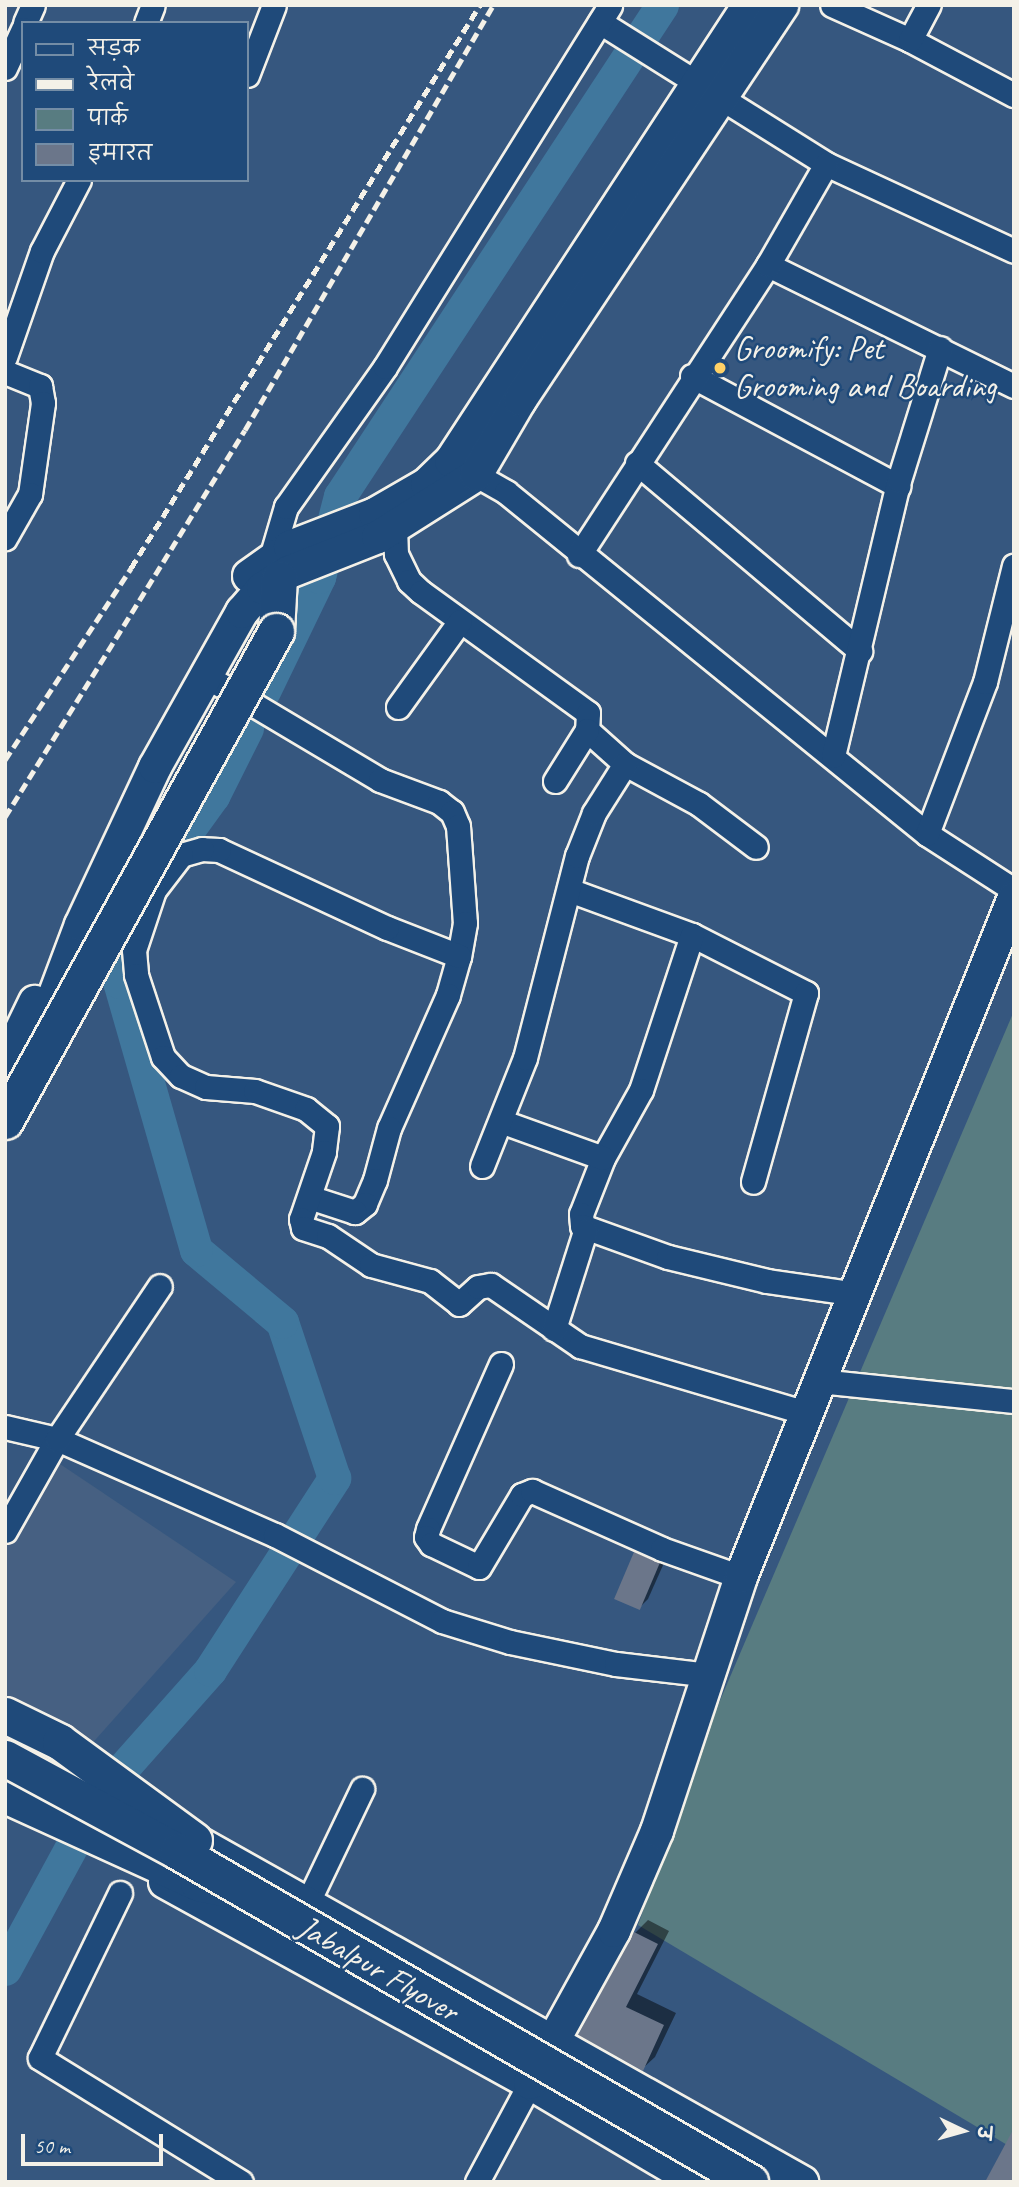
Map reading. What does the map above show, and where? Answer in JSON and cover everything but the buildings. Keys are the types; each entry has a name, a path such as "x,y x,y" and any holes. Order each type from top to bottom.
{"main road":[{"path":"5,1121 276,631 278,569"},
{"path":"5,1715 60,1742 226,1863 241,1891"},
{"name":"Jabalpur Flyover","path":"5,1758 750,2182"},
{"path":"5,1796 198,1883 241,1891"}],"street":[{"path":"26,21 33,5"},
{"path":"248,72 274,5"},
{"path":"712,91 749,5"},
{"path":"5,1064 84,880 197,651 250,575 278,569 383,526 427,484 463,468 712,91 782,5"},
{"path":"832,5 911,40 1014,95"},
{"path":"911,40 929,5"},
{"path":"5,1100 29,1059 81,925 155,766 225,636 278,569 286,507 386,367 609,20 670,65 826,164 1014,251"},
{"path":"5,68 21,33"},
{"path":"579,555 692,376 768,265 826,164"},
{"path":"5,357 42,251 78,182"},
{"path":"768,265 1014,386"},
{"path":"833,756 898,486 940,348"},
{"path":"5,372 40,386 43,403 30,494 5,538"},
{"path":"692,376 898,486"},
{"path":"637,463 860,651"},
{"path":"463,468 506,492 579,555 927,834 1014,890"},
{"path":"383,526 409,581 588,713 587,730 555,781"},
{"path":"927,834 985,682 1014,566"},
{"path":"398,707 460,621"},
{"path":"204,675 370,774 439,802 452,812 464,873 465,923 448,995 389,1128 365,1204 355,1212 309,1197"},
{"path":"587,730 625,764 699,804 756,847"},
{"path":"482,1166 503,1122 525,1058 569,890 594,813 625,764"},
{"path":"459,956 387,928 219,850 202,849 181,855 154,890 134,950 136,975 163,1057 181,1076 206,1087 255,1091 320,1119 328,1132 303,1228 328,1236 357,1258 430,1281 460,1304 478,1287 491,1285 580,1346 806,1413"},
{"path":"569,890 692,935 801,990 807,999 753,1182"},
{"path":"477,2182 620,1918 657,1831 741,1577 1014,898"},
{"path":"554,1329 585,1231 581,1214 603,1158 640,1090 692,935"},
{"path":"503,1122 603,1158"},
{"path":"585,1231 767,1281 857,1294"},
{"path":"5,1531 57,1439 160,1286"},
{"path":"501,1364 428,1529 426,1537 431,1544 478,1567 522,1495 532,1491 662,1549 741,1577"},
{"path":"819,1381 1014,1401"},
{"path":"5,1427 57,1439 275,1535 442,1620 510,1642 616,1664 710,1675"},
{"path":"5,1739 93,1783 306,1906 553,2039 802,2182"},
{"path":"306,1906 362,1789"},
{"path":"5,1796 530,2083 697,2182"},
{"path":"120,1893 40,2058 241,2182"}],"shaded area":[{"path":"54,1460 236,1582 88,1748 5,1703 5,1546"}],"green space":[{"path":"1014,1011 1014,2149 638,1925 710,1724"}],"waterway":[{"path":"264,691 319,577 340,496 662,5"},
{"path":"5,1969 100,1794 210,1670 334,1478 282,1322 196,1250 119,982 137,901 213,796 247,728"}],"railway":[{"path":"5,760 131,568 480,5"},
{"path":"5,817 245,430 493,5"}],"place":[{"name":"Groomify: Pet Grooming and Boarding","path":"720,368"}]}
